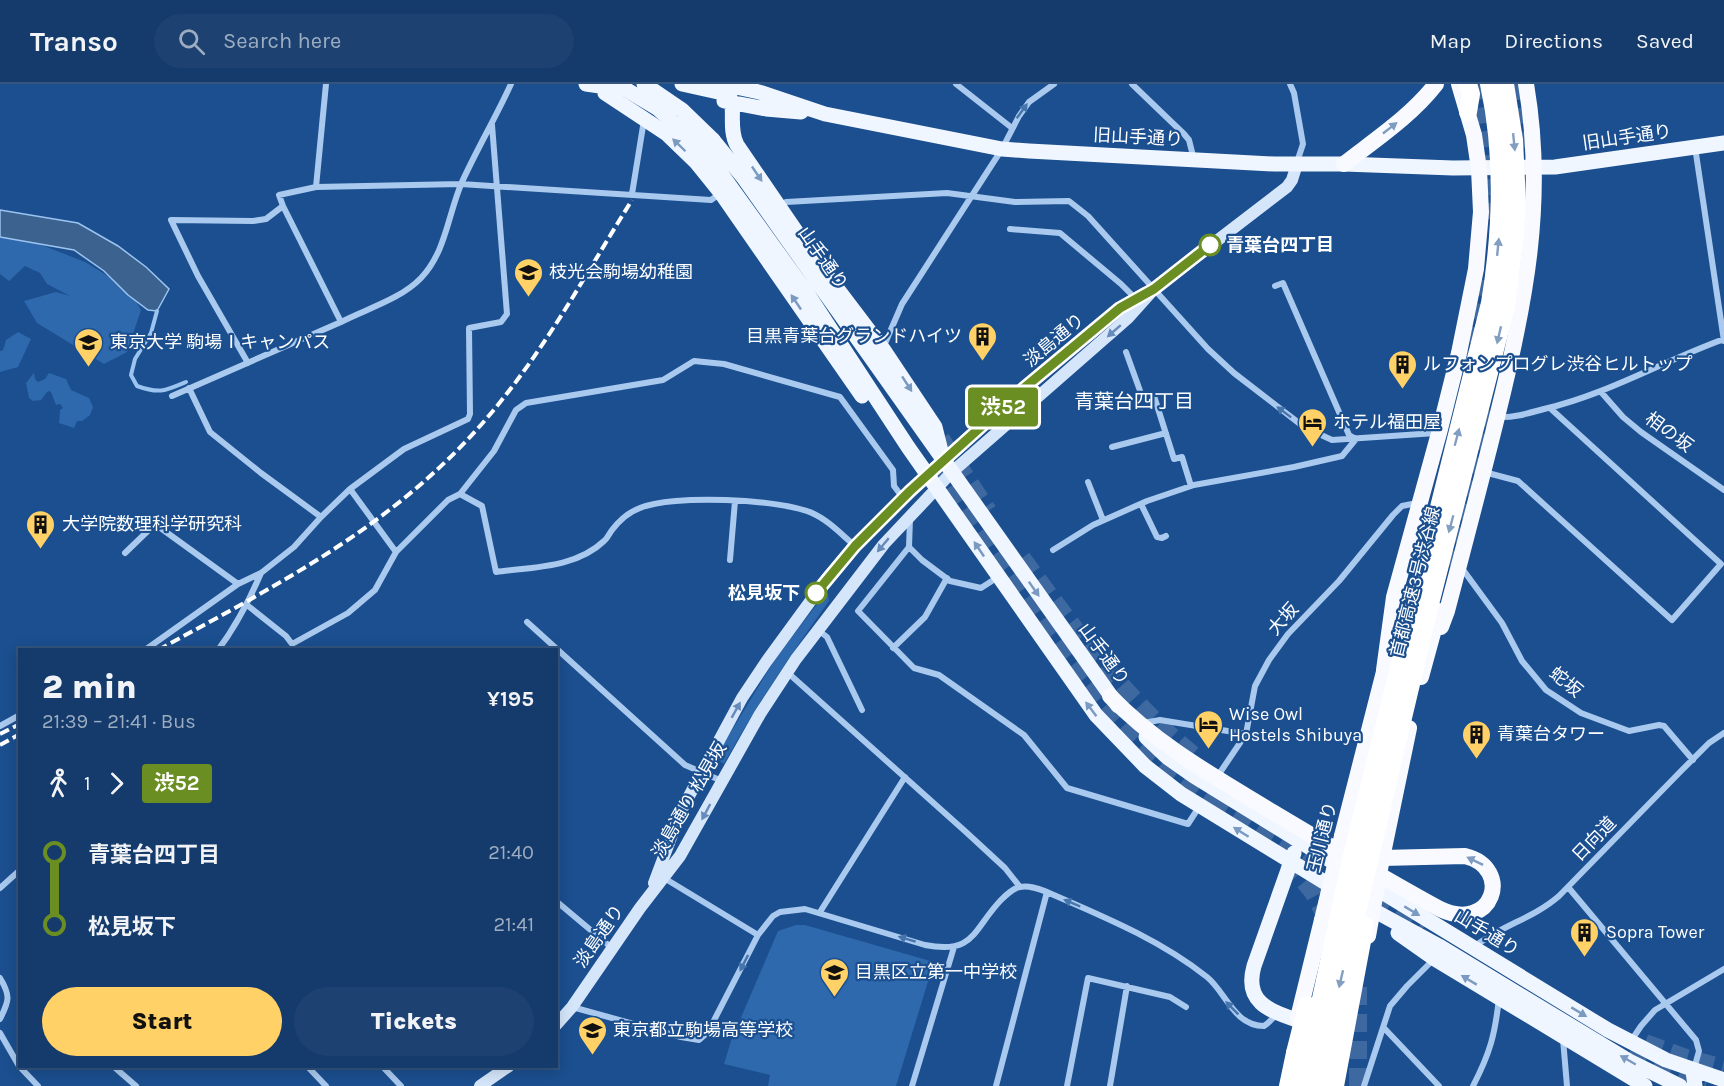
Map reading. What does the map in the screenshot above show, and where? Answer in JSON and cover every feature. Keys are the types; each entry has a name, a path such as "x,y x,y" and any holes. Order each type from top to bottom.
{"highway":[{"path":"1344,164 1403,118 1436,84"},
{"path":"1384,670 1394,597 1459,353 1476,269 1481,212 1479,169 1468,112 1459,84"},
{"path":"1468,84 1471,94 1468,112"},
{"name":"首都高速3号渋谷線","path":"1302,1086 1352,856 1481,343 1496,268 1500,170 1489,84"},
{"name":"首都高速3号渋谷線","path":"1318,1086 1429,608 1506,306 1513,259 1517,202 1514,140 1505,84"},
{"path":"1420,681 1448,611 1522,314 1532,238 1535,168 1533,128 1526,84"},
{"name":"玉川通り","path":"1286,1086 1297,1020 1402,599"},
{"path":"1334,1086 1368,936 1382,858 1420,681 1439,611"},
{"path":"1110,696 1138,724 1214,783 1410,893 1450,914 1468,915 1482,909 1488,901 1492,884 1488,869 1477,859 1465,856 1382,858"},
{"path":"1286,1086 1358,800 1391,697"},
{"path":"1334,1086 1372,887 1376,831"}],"main road":[{"path":"586,84 658,89 733,102"},
{"name":"山手通り","path":"644,84 682,110 709,145 726,178 809,297 908,447 1081,696 1111,733 1145,766 1200,807 1437,952"},
{"path":"682,84 727,94 731,97 733,138 817,262 883,349 934,427 948,466"},
{"name":"旧山手通り","path":"722,84 759,92 825,114"},
{"path":"611,86 605,93 645,118 677,143 721,193 881,424 908,447"},
{"name":"山手通り","path":"611,86 657,108 709,145 743,177 1110,696 1156,747 1181,768 1214,783 1298,841 1631,1042 1694,1078 1724,1080"},
{"name":"旧山手通り","path":"733,102 766,109 825,114 1002,149 1194,160 1479,169 1535,168 1566,166 1724,143"},
{"name":"淡島通り","path":"937,487 948,466 1024,388 1120,308 1154,289 1287,187 1297,164"},
{"name":"淡島通り","path":"928,474 948,466 1128,318 1154,289"},
{"name":"淡島通り 松見坂","path":"649,896 681,811 742,698 828,577 855,546 928,474"},
{"name":"淡島通り 松見坂","path":"649,896 680,856 760,714 787,672 884,544 937,487"},
{"path":"1297,1020 1271,1010 1256,998 1250,983 1298,841"},
{"name":"淡島通り","path":"558,1023 572,1007 649,896"},
{"path":"1437,952 1499,998 1645,1086"},
{"path":"1437,952 1648,1071 1682,1086 1694,1078"},
{"path":"480,1086 505,1068"}],"street":[{"path":"316,187 326,84"},
{"path":"172,396 396,296 421,278 441,247 461,184 511,84"},
{"path":"956,84 1012,128"},
{"path":"883,349 902,304 1002,149 1012,128 1029,102 1054,84"},
{"path":"1132,84 1190,141 1194,160"},
{"path":"1290,84 1303,144 1297,164"},
{"path":"632,194 645,118"},
{"path":"148,648 237,584 261,573 294,548 350,489 404,449 468,419 470,414 469,328 501,322 507,314 492,124"},
{"path":"1497,417 1509,418 1601,392 1723,340 1695,147"},
{"path":"341,322 279,195 316,187 461,184 711,200 721,193"},
{"path":"778,207 786,202 947,193 1015,202 1069,201 1088,216 1208,349 1234,373 1304,427 1332,440 1439,433"},
{"path":"248,363 198,276 171,220 254,221 266,219 283,206"},
{"path":"1010,229 1060,233 1121,284 1135,299"},
{"path":"1275,285 1283,283 1349,435 1356,439"},
{"path":"1126,352 1143,399 1154,396 1174,459 1182,457 1191,486"},
{"path":"247,605 286,636 292,644 348,614 375,590 396,552 448,500 460,494 494,450 516,410 526,403 663,380 694,361 707,361 746,370 840,397 893,470 894,486 903,498"},
{"path":"189,388 210,432 321,517"},
{"name":"相の坂","path":"1601,392 1623,417 1641,432 1724,490"},
{"path":"1484,472 1518,481 1672,620 1721,564 1550,408"},
{"path":"1112,447 1166,433"},
{"path":"1053,550 1103,520 1141,504 1191,486 1342,456 1356,439"},
{"path":"1088,482 1103,520"},
{"path":"350,489 396,552"},
{"path":"460,494 482,506 496,572 564,563 583,555 604,541 626,516 651,504 712,500 794,507 811,512 825,520 855,546"},
{"path":"730,560 735,501"},
{"name":"大坂","path":"1214,783 1246,734 1255,686 1275,651 1288,634 1339,581 1398,510 1402,506 1421,502"},
{"path":"1141,504 1157,537 1166,536"},
{"path":"910,515 909,547 858,611 893,648 914,668 939,675 1024,735 1067,788 1188,824 1200,807"},
{"path":"125,553 155,524 237,584"},
{"path":"909,547 950,581 981,588 999,577"},
{"name":"蛇坂","path":"1459,565 1502,623 1522,661 1546,690 1581,713 1629,731 1664,726 1693,760"},
{"path":"220,648 247,605 261,573"},
{"path":"893,648 925,617 947,578"},
{"path":"527,622 556,648"},
{"path":"818,629 827,637 862,710"},
{"path":"558,650 685,765 722,781"},
{"path":"787,672 1005,868 1020,887"},
{"path":"0,726 18,717"},
{"path":"1138,724 1160,720 1246,734"},
{"name":"日向道","path":"1473,948 1488,936 1545,909 1709,744 1724,733"},
{"path":"820,912 905,777"},
{"path":"0,888 18,872"},
{"path":"663,878 758,935"},
{"path":"572,1007 699,1040 708,1032 758,935 772,916 780,912 805,909 820,912 925,945 942,948 954,947 970,939 998,903 1008,893 1020,887 1047,892 1132,930 1206,976 1230,1007 1252,1023 1264,1026 1271,1018 1279,1014"},
{"path":"1568,887 1666,1003 1699,1046 1694,1078"},
{"path":"996,1086 1047,892"},
{"path":"558,903 612,948"},
{"path":"912,1086 954,947"},
{"path":"1364,1086 1390,1006 1437,952"},
{"path":"1631,1042 1655,1010 1724,969"},
{"path":"0,978 8,991 8,1002 0,1020"},
{"path":"1067,1086 1088,978 1176,999 1186,1007"},
{"path":"1110,1086 1127,986"},
{"path":"1473,1086 1486,1061 1495,1033 1499,998"},
{"path":"1384,1028 1438,1086"},
{"path":"0,1032 18,1064"},
{"path":"1563,1037 1567,1086"},
{"path":"21,1068 38,1086"},
{"path":"115,1068 136,1086"},
{"path":"309,1068 326,1086"},
{"path":"384,1068 400,1086"}],"shaded area":[{"path":"0,210 78,223 118,246 146,267 169,289 157,311 148,310 128,295 104,271 74,250 0,237"},
{"path":"0,231 19,236 85,262 129,289 141,310 127,352 104,364 37,323 24,301 56,292 70,296 47,284 40,273 25,266 9,281 0,274"},
{"path":"18,332 31,339 18,367 0,372 0,351 3,350 6,340"},
{"path":"34,373 38,382 45,379 49,373 66,379 71,390 89,398 93,407 90,415 82,421 77,421 74,428 59,423 60,410 63,408 60,404 56,405 51,392 48,391 41,400 33,401 29,398 26,383"},
{"path":"825,594 828,594 829,601 774,681 724,764 715,758 777,656"},
{"name":"目黒区立第一中学校","path":"796,925 805,925 934,962 896,1086 768,1086 770,1075 724,1064 731,1041 778,931"}],"waterway":[{"path":"157,311 151,333 135,359 131,375 137,386 157,391 186,382"}],"tunnel":[{"path":"1476,84 1486,152 1488,221"},
{"path":"1516,84 1526,151"},
{"path":"1464,366 1482,277"},
{"path":"1450,566 1492,405"},
{"path":"941,439 988,511"},
{"path":"937,463 1052,632 1101,692"},
{"path":"1022,558 1103,664 1148,713 1197,758"},
{"path":"1087,686 1149,753 1183,783 1220,810"},
{"path":"1214,796 1422,930"},
{"path":"1287,861 1313,892 1329,922"},
{"path":"1358,980 1358,1086"},
{"path":"1645,1043 1686,1058 1724,1068"},
{"path":"1629,1054 1707,1081"}],"railway":[{"path":"162,648 253,598 343,543 426,480 465,443 501,401 537,353 632,200"},
{"path":"0,734 18,725"},
{"path":"0,745 18,735"}],"bus line":[{"name":"渋52","path":"816,593 855,546 910,491 1024,388 1120,308 1154,289 1210,245"}],"place":[{"name":"青葉台四丁目","path":"1210,245"},
{"name":"枝光会駒場幼稚園","path":"528,298"},
{"name":"目黒青葉台グランドハイツ","path":"983,362"},
{"name":"東京大学 駒場Ⅰキャンパス","path":"89,368"},
{"name":"ルフォンプログレ渋谷ヒルトップ","path":"1402,390"},
{"name":"ホテル福田屋","path":"1312,448"},
{"name":"大学院数理科学研究科","path":"41,550"},
{"name":"松見坂下","path":"816,593"},
{"name":"Wise Owl Hostels Shibuya","path":"1208,750"},
{"name":"青葉台タワー","path":"1476,760"},
{"name":"Sopra Tower","path":"1585,958"},
{"name":"目黒区立第一中学校","path":"834,998"},
{"name":"東京都立駒場高等学校","path":"592,1056"}],"district":[{"name":"青葉台四丁目","path":"1134,401"}]}
